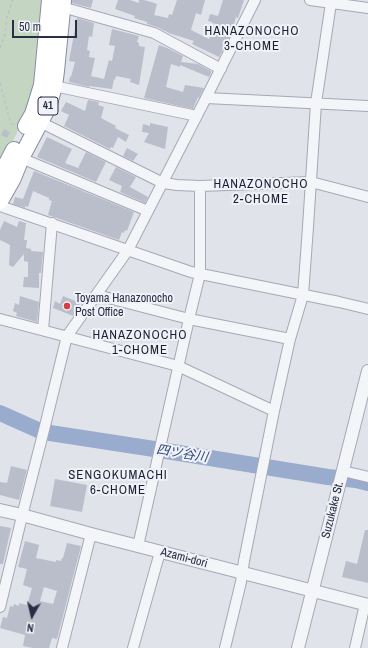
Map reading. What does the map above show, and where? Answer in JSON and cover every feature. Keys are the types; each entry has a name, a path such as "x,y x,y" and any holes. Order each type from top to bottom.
{"highway":[{"name":"41","path":"0,201 48,107 54,86 56,71 58,2"},
{"name":"41","path":"0,177 33,114 42,85 58,2"}],"street":[{"path":"0,607 2,588 44,430 67,336 128,250 255,0"},
{"path":"310,0 368,8"},
{"path":"58,2 154,33 221,69"},
{"path":"226,648 243,573 244,561 274,411 290,339 303,294 316,103 331,3"},
{"path":"54,86 197,116"},
{"path":"206,98 368,106"},
{"path":"40,122 163,183 200,186 311,182 368,197"},
{"path":"22,158 148,211"},
{"path":"138,546 200,274 200,186"},
{"path":"0,206 191,272 303,294 368,309"},
{"path":"44,330 52,224"},
{"path":"97,295 189,319 290,339"},
{"path":"0,319 178,366 274,411"},
{"name":"Suzukake St.","path":"298,648 368,371"},
{"path":"343,471 368,477"},
{"name":"Azami-dori","path":"0,510 366,604"},
{"path":"62,648 91,534"},
{"path":"133,648 160,552"},
{"path":"355,648 366,604"}],"path":[{"path":"0,48 5,34 7,16 13,0"},
{"path":"0,83 10,121 14,126"}],"green space":[{"path":"0,0 43,0 35,84 27,113 0,166"}],"building":[{"path":"72,0 93,0 91,8 72,3"},
{"path":"118,0 130,0 139,3 139,0 144,0 157,4 154,15 168,18 169,14 172,15 177,0 205,0 201,15 196,13 191,30 209,39 216,24 208,21 210,14 218,16 223,0 244,0 238,18 236,17 231,34 219,57 192,44 194,41 169,33 147,24 147,22 134,18 135,16 115,9"},
{"path":"77,18 94,23 92,37 89,36 87,50 90,51 89,57 95,58 91,76 104,79 109,60 112,61 115,46 109,45 112,29 139,36 137,42 139,43 139,46 145,47 139,85 130,82 131,79 116,76 112,89 89,87 69,82 75,62 69,61"},
{"path":"159,45 183,56 181,62 198,64 211,71 209,77 180,65 180,67 171,64 166,87 183,92 185,85 204,88 193,109 144,98"},
{"path":"88,100 99,102 98,105 104,107 101,118 116,126 115,128 129,135 126,142 118,137 113,148 111,147 110,149 64,126 69,115 61,111 66,102 85,111"},
{"path":"150,123 168,127 165,149 144,142 149,133 142,132 143,124 150,126"},
{"path":"4,129 10,132 7,138 1,135"},
{"path":"47,137 72,149 65,163 78,168 86,152 106,162 96,182 37,157"},
{"path":"127,148 138,154 133,161 123,156"},
{"path":"116,167 136,177 130,187 148,197 145,203 120,192 122,186 109,180"},
{"path":"34,171 134,212 127,231 125,230 124,233 122,232 119,240 48,215 52,201 49,200 49,198 33,191 28,207 25,206 25,208 13,204 15,197 23,199"},
{"path":"4,221 17,227 19,221 26,223 24,240 27,240 26,248 31,249 31,251 43,252 41,273 39,273 39,288 23,287 24,277 28,277 28,262 24,261 24,254 13,267 9,265 10,245 0,240 0,230"},
{"path":"20,296 39,302 37,322 16,316 17,313 13,311 15,303 19,305"},
{"path":"63,296 80,303 73,316 53,308 55,301 60,304"},
{"path":"11,466 27,470 19,500 0,495 0,482 7,483"},
{"path":"55,479 87,485 82,512 50,506"},
{"path":"0,526 11,528 3,564 0,564"},
{"path":"365,530 368,530 368,583 342,577 346,561 357,564"},
{"path":"25,541 39,545 36,558 56,562 56,560 61,561 63,558 67,543 81,546 57,639 52,638 49,648 33,648 23,646 25,635 0,628 3,617 7,618 10,606 13,607 14,604 19,606 19,603 27,605 32,588 23,585 27,569 18,567","holes":["44,587 57,591 53,604 40,601"]}],"waterway":[{"name":"四ツ谷川","path":"0,413 38,430 50,433 368,483"}],"place":[{"name":"Toyama Hanazonocho Post Office","path":"67,306"}],"district":[{"name":"HANAZONOCHO 3-CHOME","path":"252,40"},
{"name":"HANAZONOCHO 2-CHOME","path":"261,192"},
{"name":"HANAZONOCHO 1-CHOME","path":"140,344"},
{"name":"SENGOKUMACHI 6-CHOME","path":"118,484"}]}
